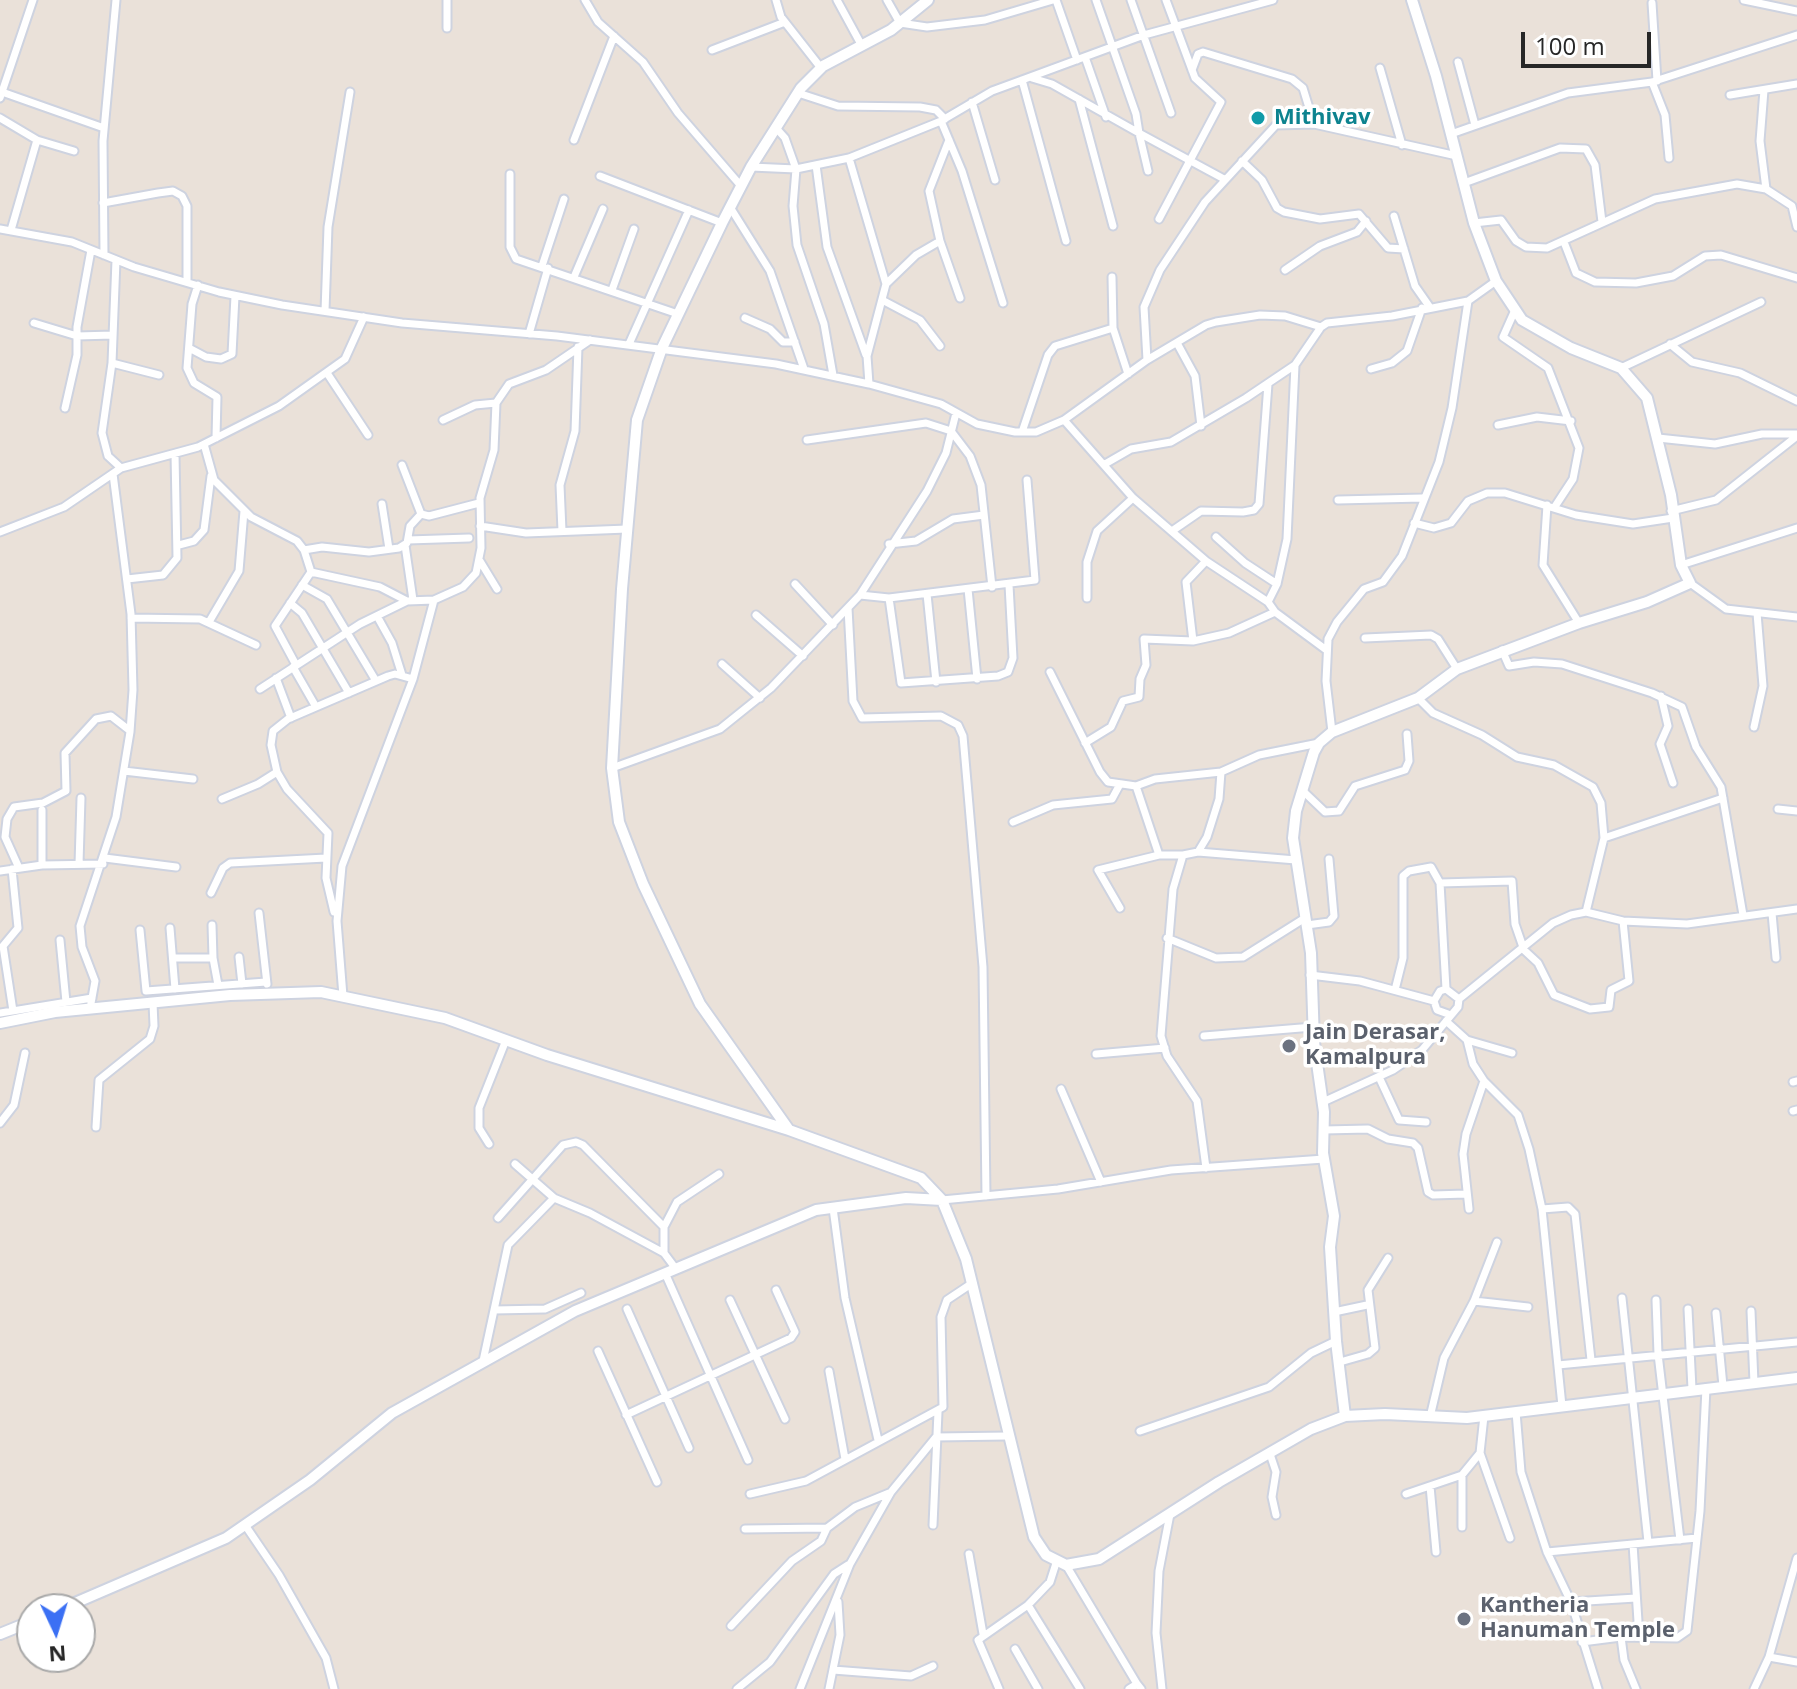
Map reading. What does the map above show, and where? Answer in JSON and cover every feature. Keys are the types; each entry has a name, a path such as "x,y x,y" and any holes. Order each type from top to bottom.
{"street":[{"path":"33,0 1,95 104,128"},
{"path":"104,255 104,128 116,0"},
{"path":"447,0 447,28"},
{"path":"585,0 598,22 643,62 678,113 741,186"},
{"path":"776,0 785,22 821,68"},
{"path":"837,0 862,46"},
{"path":"887,0 900,23"},
{"path":"789,1130 700,1004 643,884 619,822 612,768 637,420 662,348 722,223 751,167 798,93 821,68 900,23 928,0"},
{"path":"900,23 927,27 985,20 1032,3 1054,0 1106,117"},
{"path":"1096,0 1136,114 1148,171"},
{"path":"1131,0 1171,113"},
{"path":"1159,219 1189,157 1221,102 1200,85 1166,0"},
{"path":"1234,0 1236,10"},
{"path":"751,167 796,169 849,158 943,120 972,102 1081,58 1144,35 1273,0"},
{"path":"1412,0 1474,223 1496,281 1522,320 1549,337 1621,368 1647,398 1658,438 1681,565 1690,583 1726,609 1797,617"},
{"path":"1744,0 1797,11"},
{"path":"1652,3 1654,82 1665,115 1669,158"},
{"path":"712,50 785,22"},
{"path":"1451,134 1568,93 1654,82 1797,35"},
{"path":"574,140 614,36"},
{"path":"1192,70 1198,54 1203,52 1292,79 1303,88 1314,124"},
{"path":"1458,62 1475,125"},
{"path":"1380,68 1402,145"},
{"path":"1026,79 1052,84 1106,117 1189,157 1224,179"},
{"path":"1026,79 1066,241"},
{"path":"1730,95 1797,84"},
{"path":"1764,90 1760,141 1766,189"},
{"path":"325,311 328,227 350,92"},
{"path":"798,93 838,106 936,110 943,120 1003,303"},
{"path":"1079,99 1113,226"},
{"path":"972,102 995,180"},
{"path":"0,118 37,140 74,151"},
{"path":"1147,360 1143,328 1148,291 1184,230 1224,179 1276,125 1314,124 1457,156"},
{"path":"776,128 785,138 796,169 793,206 797,245 824,324 833,375"},
{"path":"11,230 37,140"},
{"path":"949,140 929,191 940,241 960,298"},
{"path":"1464,183 1560,148 1586,149 1595,165 1602,222"},
{"path":"849,158 886,284 884,301 867,356"},
{"path":"1242,161 1262,180 1277,208 1284,212 1320,219 1354,213 1366,221 1388,248 1404,249"},
{"path":"816,165 827,247 867,356 869,384"},
{"path":"510,174 510,247 516,259 678,314"},
{"path":"600,176 722,223"},
{"path":"1474,223 1501,220 1516,241 1526,247 1547,248 1655,199 1737,184 1766,189 1795,205 1797,227"},
{"path":"103,203 173,191 182,196 187,206 187,282"},
{"path":"529,334 564,199"},
{"path":"730,207 770,271 804,369"},
{"path":"574,277 603,209"},
{"path":"629,344 689,210"},
{"path":"1394,216 1415,286 1426,307"},
{"path":"1285,270 1320,246 1357,232 1366,221"},
{"path":"0,229 72,242 116,260 235,296 364,317 591,339 804,369 941,404 977,424 1022,432 1036,432 1064,420 1147,360 1206,325 1260,315 1285,316 1321,327 1468,301 1496,281"},
{"path":"612,290 634,229"},
{"path":"886,284 916,255 940,241"},
{"path":"1564,242 1576,273 1595,282 1636,283 1673,276 1705,256 1721,255 1797,278"},
{"path":"65,408 77,355 77,336 91,250"},
{"path":"116,260 112,363 102,433 108,456 121,468"},
{"path":"1112,277 1113,328 1128,374"},
{"path":"198,285 192,304 186,362 192,380 217,397 216,438"},
{"path":"189,348 206,357 221,359 232,354 235,296"},
{"path":"884,301 920,320 940,346"},
{"path":"1332,732 1325,649 1337,622 1364,589 1383,582 1393,572 1414,523 1439,462 1452,408 1468,301"},
{"path":"1621,368 1761,302"},
{"path":"1371,369 1392,363 1407,351 1426,307"},
{"path":"1515,310 1504,332 1505,341 1548,368 1579,448 1573,479 1550,507 1543,565 1579,623"},
{"path":"0,532 64,507 121,468 204,444 279,406 327,373 350,352 364,317"},
{"path":"745,318 770,329 783,342 795,342"},
{"path":"34,323 77,336 113,335"},
{"path":"1105,464 1124,452 1160,446 1201,426 1268,384 1295,365 1321,327"},
{"path":"1022,432 1048,355 1055,346 1113,328"},
{"path":"311,572 380,587 410,600 434,600 470,582 480,561 479,503 494,450 496,403 509,384 546,370 591,339"},
{"path":"1177,343 1195,376 1201,426"},
{"path":"1670,344 1692,362 1740,373 1797,401"},
{"path":"562,531 560,485 575,431 578,347"},
{"path":"112,363 159,375"},
{"path":"1268,602 1277,584 1287,539 1295,365"},
{"path":"327,373 368,435"},
{"path":"1172,531 1201,511 1243,512 1254,510 1259,504 1268,384"},
{"path":"443,420 475,405 496,403"},
{"path":"612,768 706,737 760,698 803,656 860,595 889,544 927,491 946,453 956,413"},
{"path":"1498,425 1537,417 1571,421"},
{"path":"1064,420 1133,498 1206,561 1268,602 1275,612 1325,649"},
{"path":"807,440 926,423 951,431 977,469 992,587"},
{"path":"1658,438 1715,444 1762,434 1797,435"},
{"path":"1414,523 1434,528 1451,523 1468,501 1487,493 1505,493 1550,507 1633,524 1716,500 1797,435"},
{"path":"179,545 194,541 204,530 211,476 204,444"},
{"path":"127,579 168,572 177,558 175,454"},
{"path":"402,465 421,514"},
{"path":"91,1004 95,981 82,947 80,926 104,861 130,732 131,618 113,474"},
{"path":"211,476 244,511 297,541 304,550 311,572"},
{"path":"860,595 889,598 1031,582 1036,575 1027,480"},
{"path":"1087,598 1087,562 1097,531 1133,498"},
{"path":"1338,500 1422,498"},
{"path":"421,514 429,516 479,503"},
{"path":"382,504 389,549"},
{"path":"209,622 239,571 244,511"},
{"path":"410,600 407,542 410,526 421,514"},
{"path":"889,544 916,541 953,519 984,515"},
{"path":"480,526 526,533 627,529"},
{"path":"1681,565 1797,528"},
{"path":"1216,537 1245,563 1277,584"},
{"path":"304,550 322,547 362,552 389,549 407,542 469,538"},
{"path":"480,561 497,589"},
{"path":"1193,641 1186,582 1206,561"},
{"path":"311,572 275,631 316,707"},
{"path":"1050,672 1100,772 1108,782 1119,786 1136,786 1155,779 1221,772 1259,755 1319,743 1332,732 1418,698 1457,669 1502,650 1647,602 1690,583"},
{"path":"795,584 833,625"},
{"path":"302,585 327,599 376,681"},
{"path":"889,598 898,678 905,685 977,679 998,676 1012,667 1009,585"},
{"path":"968,589 977,679"},
{"path":"927,594 936,682"},
{"path":"260,689 347,632 410,600"},
{"path":"343,996 337,921 342,866 413,679 434,600"},
{"path":"290,603 302,613 349,693"},
{"path":"848,608 853,701 862,718 941,716 958,725 963,736 983,967 986,1196"},
{"path":"1085,743 1111,727 1123,701 1139,697 1140,679 1146,665 1144,639 1193,641 1229,633 1275,612"},
{"path":"1754,727 1763,686 1757,613"},
{"path":"756,615 803,656"},
{"path":"377,616 392,643 402,675"},
{"path":"131,618 190,618 209,622 256,645"},
{"path":"1365,638 1431,635 1438,639 1457,669"},
{"path":"1502,650 1509,666 1534,662 1562,664 1661,696 1682,707 1696,747 1716,777 1723,798 1743,915"},
{"path":"722,664 760,698"},
{"path":"337,921 326,885 326,827 287,789 277,772 271,737 276,727 291,718 376,681 402,675 413,679"},
{"path":"276,678 291,718"},
{"path":"1661,696 1668,726 1660,744 1673,783"},
{"path":"1418,698 1433,713 1482,735 1517,757 1554,765 1593,787 1601,803 1604,838 1586,912"},
{"path":"13,1011 3,946 18,928 15,869 5,837 7,819 14,807 43,803 66,791 65,753 96,719 118,719 130,732"},
{"path":"1303,791 1325,812 1339,811 1355,786 1405,770 1409,761 1407,734"},
{"path":"1319,743 1294,825 1323,1102 1324,1159 1334,1216 1330,1247 1345,1416"},
{"path":"124,771 193,779"},
{"path":"222,799 277,772"},
{"path":"1198,852 1219,799 1221,772"},
{"path":"1013,822 1053,805 1112,799 1119,786"},
{"path":"1136,786 1159,855"},
{"path":"79,864 81,798"},
{"path":"1604,838 1723,798"},
{"path":"1778,809 1797,811"},
{"path":"42,810 42,865"},
{"path":"1120,908 1099,877 1098,870 1159,855 1198,852 1296,860"},
{"path":"1183,855 1173,889 1167,938 1161,1036 1197,1101 1206,1168"},
{"path":"211,893 223,868 230,863 326,858"},
{"path":"1167,938 1216,958 1243,957 1306,922 1329,922 1334,916 1329,859"},
{"path":"0,871 104,861 176,867"},
{"path":"1395,990 1403,958 1403,876 1409,871 1431,867 1440,883 1446,989 1459,999"},
{"path":"1440,883 1508,878 1512,881 1515,924 1524,950 1541,966 1554,995 1590,1009 1609,1007 1611,990 1629,981 1623,921"},
{"path":"1323,1102 1379,1077 1422,1050 1458,1007 1459,999 1524,950 1553,923 1586,912 1623,921 1687,924 1797,909"},
{"path":"259,913 268,994"},
{"path":"1772,913 1776,958"},
{"path":"212,925 218,985"},
{"path":"170,928 175,989"},
{"path":"140,930 144,988 175,989 266,982"},
{"path":"60,940 66,1002"},
{"path":"239,957 242,984"},
{"path":"173,958 213,958"},
{"path":"1310,975 1395,990 1434,1001"},
{"path":"1446,989 1440,991 1434,1001 1437,1010 1467,1040 1473,1064 1484,1081 1518,1115 1542,1209 1562,1406"},
{"path":"0,1013 66,1002 153,1003 321,992 445,1018 789,1130 921,1178 942,1200 955,1226 1034,1537 1046,1555 1062,1563 1139,1686 1129,1689"},
{"path":"96,1127 99,1080 150,1039 154,1026 153,1003"},
{"path":"0,1023 91,1004"},
{"path":"1204,1036 1313,1027"},
{"path":"489,1144 479,1128 479,1108 506,1040"},
{"path":"1467,1040 1512,1053"},
{"path":"1096,1054 1165,1048"},
{"path":"0,1123 14,1105 25,1053"},
{"path":"1379,1077 1399,1120 1426,1122"},
{"path":"1469,1209 1466,1134 1484,1081"},
{"path":"1061,1089 1101,1182"},
{"path":"1324,1130 1368,1129 1388,1139 1413,1143 1418,1148 1428,1192 1466,1194"},
{"path":"498,1218 563,1145 576,1142 583,1145 664,1227"},
{"path":"96,1594 226,1538 310,1480 392,1413 575,1311 816,1210 906,1198 942,1200 986,1196 1206,1168 1324,1159"},
{"path":"515,1164 554,1198 590,1213 664,1253"},
{"path":"719,1174 677,1202 664,1227 664,1253 748,1460"},
{"path":"483,1361 508,1245 554,1198"},
{"path":"1542,1209 1568,1207 1575,1214 1591,1360"},
{"path":"833,1208 845,1298 878,1440"},
{"path":"1430,1417 1444,1358 1474,1301 1497,1242"},
{"path":"1340,1362 1368,1354 1375,1348 1367,1305 1371,1282 1388,1258"},
{"path":"933,1525 938,1412 945,1401 941,1317 947,1300 971,1284"},
{"path":"626,1415 794,1336 776,1290"},
{"path":"494,1310 545,1309 581,1293"},
{"path":"1622,1298 1648,1542"},
{"path":"730,1300 785,1419"},
{"path":"1656,1300 1658,1354 1680,1540"},
{"path":"1474,1301 1528,1307"},
{"path":"1334,1312 1367,1305"},
{"path":"627,1309 689,1448"},
{"path":"1688,1309 1692,1389"},
{"path":"1751,1311 1754,1383"},
{"path":"1716,1313 1723,1386"},
{"path":"1140,1431 1269,1387 1311,1353 1336,1341"},
{"path":"1558,1365 1797,1342"},
{"path":"598,1351 657,1482"},
{"path":"829,1371 845,1459"},
{"path":"1062,1563 1099,1559 1311,1429 1345,1416 1484,1416 1797,1378"},
{"path":"1582,1642 1621,1637 1677,1638 1687,1631 1697,1538 1706,1388"},
{"path":"750,1494 790,1487 938,1412"},
{"path":"1516,1412 1521,1472 1547,1552 1571,1602 1598,1689"},
{"path":"1484,1416 1480,1453 1510,1538"},
{"path":"800,1689 850,1564 891,1492 936,1437 1007,1436"},
{"path":"1406,1494 1462,1475 1480,1453"},
{"path":"1270,1454 1276,1472 1272,1497 1276,1515"},
{"path":"1462,1475 1462,1527"},
{"path":"1430,1486 1436,1552"},
{"path":"731,1626 792,1561 821,1541 827,1528 855,1507 891,1492"},
{"path":"1162,1689 1156,1633 1159,1571 1170,1514"},
{"path":"245,1525 279,1575 326,1658 334,1689"},
{"path":"745,1529 827,1528"},
{"path":"1547,1552 1697,1538"},
{"path":"1633,1544 1639,1637"},
{"path":"969,1554 983,1634 978,1647 999,1689"},
{"path":"1754,1689 1769,1657 1797,1558"},
{"path":"983,1634 1028,1605 1050,1582 1062,1563"},
{"path":"737,1689 761,1672 834,1574 850,1564"},
{"path":"1571,1602 1636,1598"},
{"path":"829,1689 840,1635 837,1599"},
{"path":"1028,1605 1080,1689"},
{"path":"1621,1637 1624,1660 1636,1689"},
{"path":"1015,1649 1038,1689"},
{"path":"1769,1657 1797,1662"},
{"path":"833,1670 911,1676 933,1666"}],"place":[{"name":"Mithivav","path":"1258,118"},
{"name":"Jain Derasar, Kamalpura","path":"1289,1046"},
{"name":"Kantheria Hanuman Temple","path":"1464,1619"}]}
